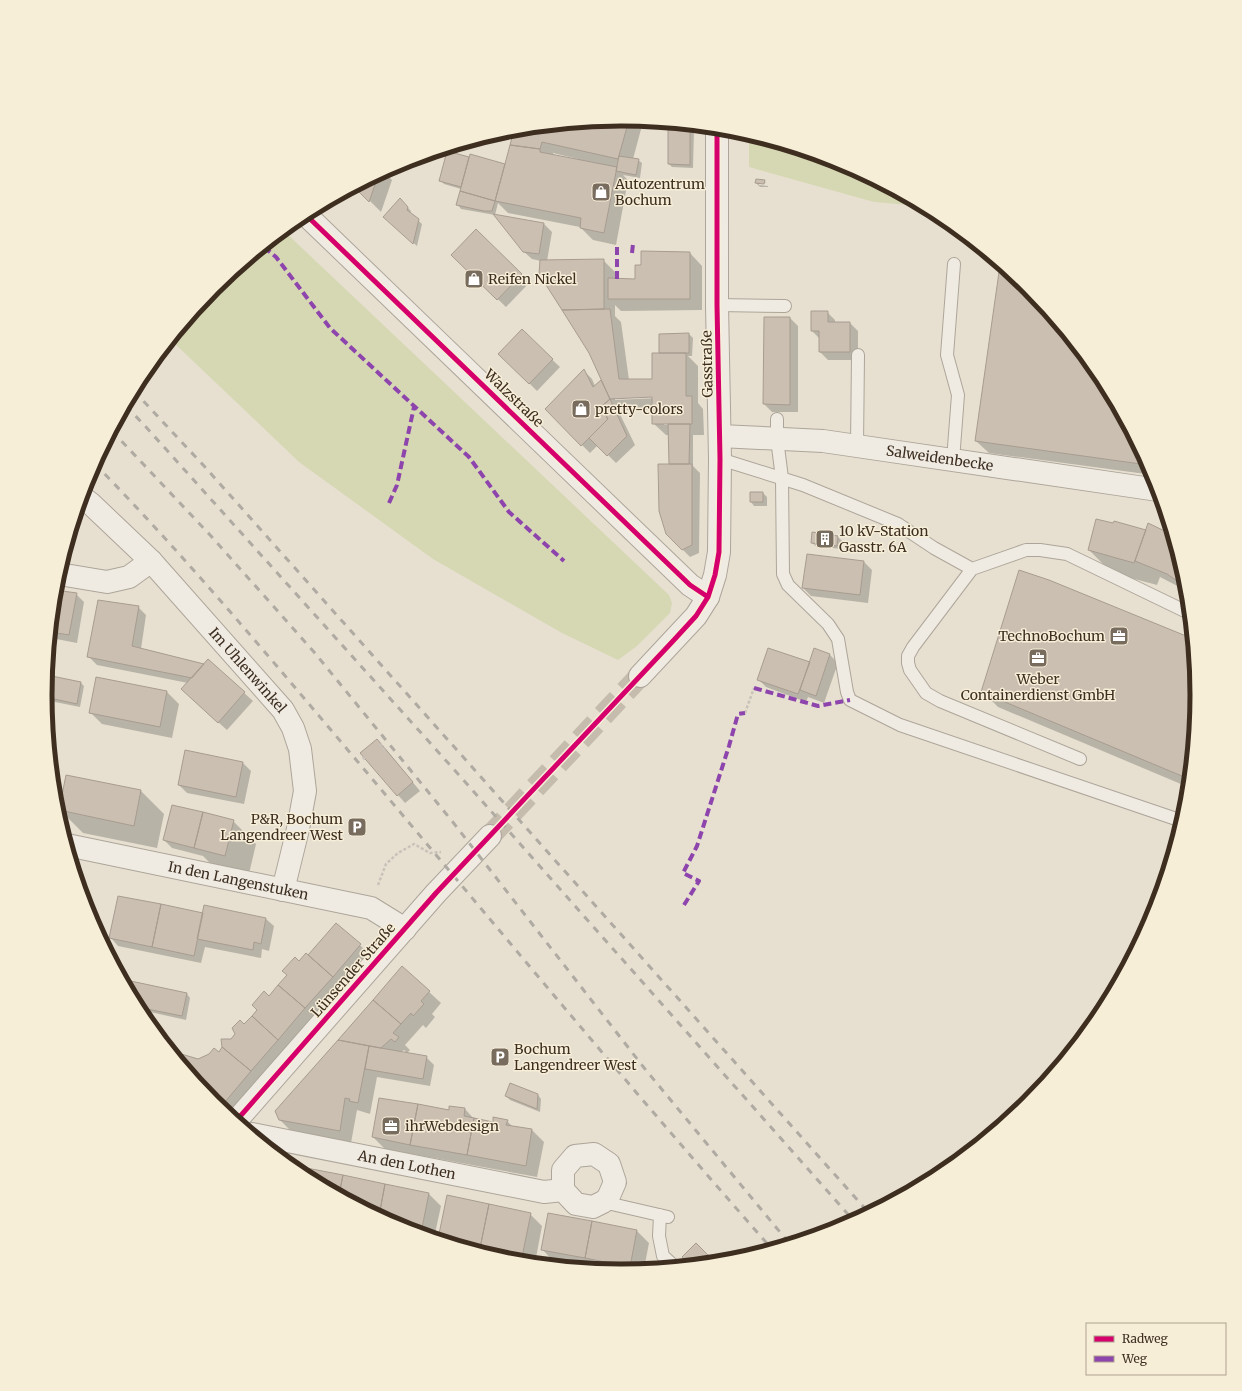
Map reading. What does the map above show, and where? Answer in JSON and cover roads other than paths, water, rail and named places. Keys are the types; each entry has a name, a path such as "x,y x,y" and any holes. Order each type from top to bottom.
{"street":[{"name":"Gasstraße","path":"708,597 715,575 719,552 720,436 717,305 717,135"},
{"name":"Walzstraße","path":"311,219 690,585 708,597"},
{"name":"Salweidenbecke","path":"720,436 777,429 823,441 1151,489"},
{"name":"Im Uhlenwinkel","path":"87,500 151,561 283,710 293,728 300,749 305,791 298,829 283,890"},
{"path":"65,575 107,582 129,577 151,561"},
{"path":"640,676 696,616 708,597"},
{"name":"Lünsender Straße","path":"240,1117 436,892 490,836"},
{"name":"In den Langenstuken","path":"72,846 371,908 405,929"},
{"name":"An den Lothen","path":"262,1136 544,1192 563,1190"},
{"path":"594,1154 609,1164 615,1182 608,1198 603,1202 593,1207 576,1204 563,1190 563,1170 575,1156 594,1154"}],"lane":[{"path":"954,264 947,355 958,395 954,460"},
{"path":"717,305 785,306"},
{"path":"857,446 858,354"},
{"path":"777,429 782,478 783,574 788,585 828,624 838,639 847,692 850,700 900,725 1176,819"},
{"path":"720,459 803,485 898,524 934,548 972,569"},
{"path":"1080,759 940,702 926,693 910,670 908,663 908,656 913,647 972,569 1026,550 1040,550 1067,554 1183,610"},
{"path":"603,1202 664,1216 659,1236 663,1256 670,1262"}],"tunnel":[{"path":"490,836 640,676"}],"railway":[{"path":"138,395 205,467 866,1209"},
{"path":"129,409 467,784 850,1216"},
{"path":"116,435 211,536 314,652 452,821 645,1069 786,1239"},
{"path":"99,469 192,568 347,749 611,1063 768,1245"}],"place":[{"name":"Autozentrum Bochum","path":"601,192"},
{"name":"Reifen Nickel","path":"474,279"},
{"name":"pretty-colors","path":"581,409"},
{"name":"10 kV-Station Gasstr. 6A","path":"825,539"},
{"name":"TechnoBochum","path":"1119,636"},
{"name":"Weber Containerdienst GmbH","path":"1038,658"},
{"name":"P&R, Bochum Langendreer West","path":"357,827"},
{"name":"Bochum Langendreer West","path":"500,1057"},
{"name":"ihrWebdesign","path":"391,1126"}]}
